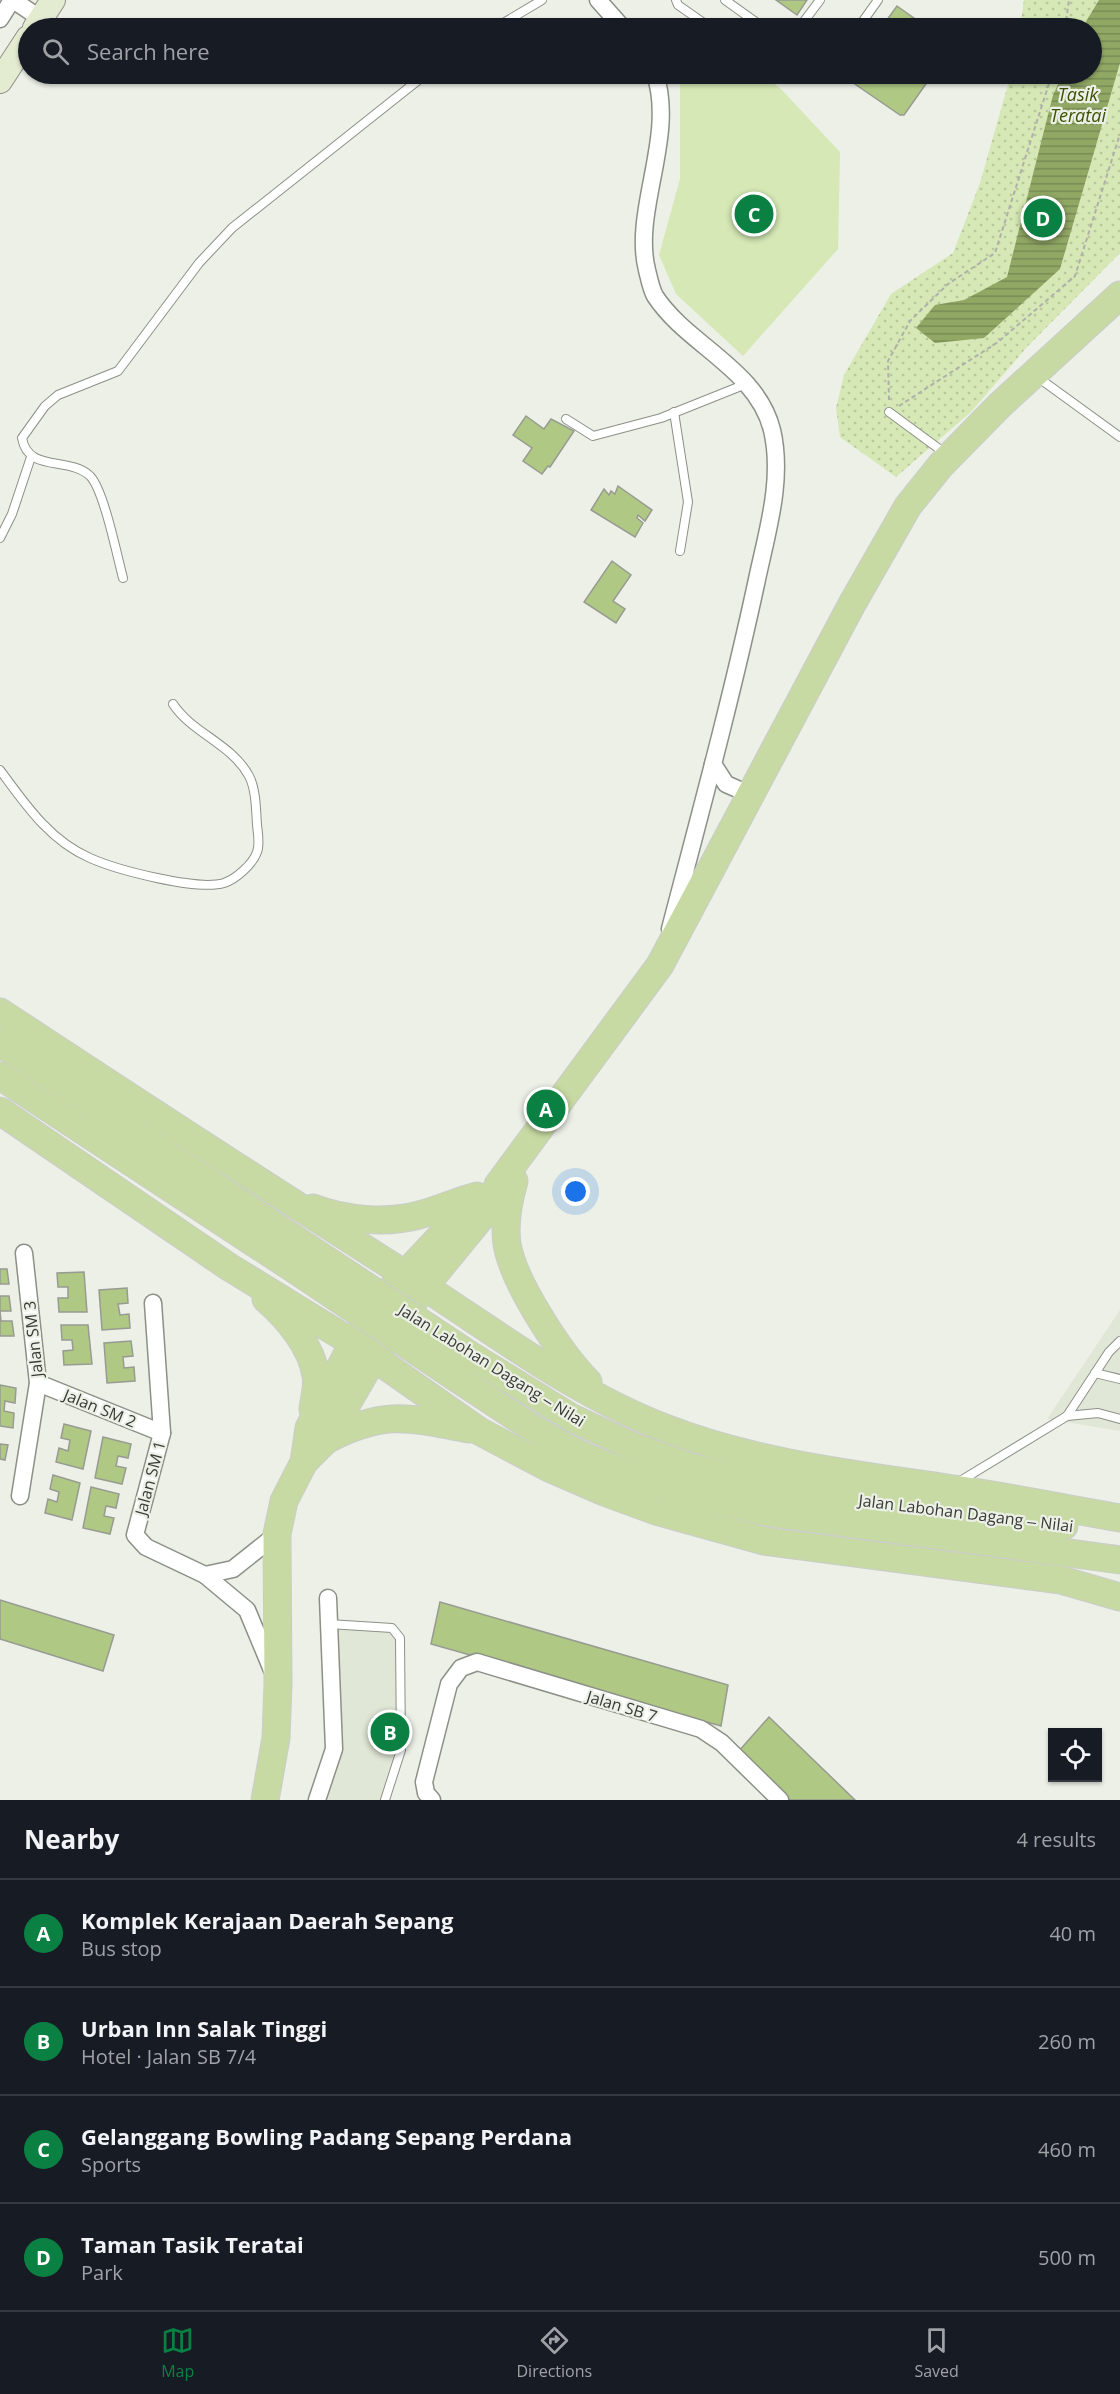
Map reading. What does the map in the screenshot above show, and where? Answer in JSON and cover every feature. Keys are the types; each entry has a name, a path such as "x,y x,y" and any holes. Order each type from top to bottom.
{"main road":[{"path":"277,1190 316,1209 354,1218 391,1219 419,1215 489,1190 521,1157 660,965 852,604 908,506 949,457 1000,405 1120,295"},
{"path":"0,1012 277,1190 360,1248 414,1280 568,1380 610,1404 664,1428 718,1447 853,1476 949,1488 1120,1518"},
{"name":"Jalan Labohan Dagang ‒ Nilai","path":"0,1043 301,1258 463,1366 632,1446 692,1467 763,1485 1120,1535"},
{"name":"Jalan Labohan Dagang ‒ Nilai","path":"0,1076 301,1258"},
{"path":"0,1111 229,1267 363,1350 479,1431 549,1468 604,1492 656,1510 764,1541 1061,1580 1120,1597"},
{"path":"521,1157 508,1202 507,1247 518,1275 572,1367 610,1404"},
{"path":"269,1799 276,1738 278,1684 277,1534 284,1501 363,1350 414,1280 492,1204 489,1190"},
{"path":"315,1320 341,1321 358,1312 372,1290 374,1270 360,1248"},
{"path":"229,1267 280,1312 310,1354 317,1378 318,1434"},
{"path":"412,1384 406,1352 414,1331 429,1315 441,1311 465,1313"},
{"name":"Jalan Labohan Dagang ‒ Nilai","path":"463,1366 525,1424 592,1459 663,1485 765,1512 1120,1560"},
{"path":"318,1434 389,1417 424,1420 479,1431"}],"street":[{"path":"0,19 13,0 36,18"},
{"path":"598,0 614,18"},
{"path":"0,81 18,54"},
{"path":"657,84 661,125 645,232 646,267 654,295 675,319 717,354 746,384 763,407 772,430 777,473 748,618 713,764 660,965"},
{"path":"713,764 726,784 751,795"},
{"name":"Jalan SM 3","path":"21,1496 38,1383 24,1253"},
{"name":"Jalan SM 1","path":"153,1304 162,1433 135,1535 146,1547 205,1575 247,1610 278,1684"},
{"name":"Jalan SM 2","path":"38,1383 162,1433"},
{"path":"205,1575 233,1569 277,1534"},
{"path":"317,1800 334,1749 328,1598"},
{"name":"Jalan SB 7","path":"432,1800 426,1793 423,1782 448,1684 461,1668 477,1662 701,1730 722,1743 780,1800"}],"lane":[{"path":"512,18 542,0"},
{"path":"676,0 678,5 697,18"},
{"path":"725,0 750,18"},
{"path":"807,18 820,0"},
{"path":"865,18 878,0"},
{"path":"123,578 97,485 79,469 31,457 24,450 22,438 45,406 58,395 118,371 216,243 414,84"},
{"path":"1035,375 1120,437"},
{"path":"566,419 593,436 674,412 746,384"},
{"path":"674,412 688,502 680,551"},
{"path":"889,412 949,457"},
{"path":"0,538 12,514 31,457"},
{"path":"0,770 36,819 64,843 90,858 159,878 198,884 224,883 246,868 257,852 256,808 249,776 223,747 180,715 173,705"},
{"path":"949,1488 1067,1416 1095,1373 1120,1341"},
{"path":"1095,1373 1120,1379"},
{"path":"1067,1416 1098,1413 1120,1419"},
{"path":"329,1624 392,1629 400,1638 401,1749 385,1800"}],"path":[{"path":"1066,18 1069,0"},
{"path":"889,412 888,361 910,321 948,284 995,253 1049,84"},
{"path":"889,412 998,342 1076,276 1120,134"}],"shaded area":[{"path":"1024,0 1120,0 1120,253 1027,347 971,412 896,477 840,437 836,408 844,375 891,294 953,253 980,183 1008,84 1102,84 1102,18 1021,18"},
{"path":"680,84 775,84 840,152 838,249 743,356 676,294 659,255 680,179"},
{"path":"1120,1310 1120,1431 1047,1419"},
{"path":"335,1629 389,1631 398,1639 398,1751 381,1800 323,1800"}],"water":[{"name":"Tasik Teratai","path":"1099,0 1120,0 1120,63 1060,269 984,338 935,343 916,328 935,305 964,300 1007,277 1053,95 1058,84 1102,84 1102,18 1088,18"}],"building":[{"path":"776,0 807,0 797,15"},
{"path":"897,6 914,18 888,18"},
{"path":"855,84 926,84 904,115 900,115"},
{"path":"526,416 544,429 551,419 574,431 550,467 548,466 542,474 523,461 532,448 513,435"},
{"path":"618,486 652,510 645,521 638,515 637,518 643,523 635,537 591,510 604,489 609,495 611,491 615,494"},
{"path":"612,561 631,575 613,601 625,609 616,623 584,602"},
{"path":"0,1269 7,1269 9,1284 0,1284"},
{"path":"84,1272 87,1312 59,1312 58,1298 68,1298 68,1287 58,1287 57,1273"},
{"path":"127,1288 128,1303 118,1304 120,1315 129,1314 130,1328 102,1330 99,1290"},
{"path":"0,1296 9,1296 11,1311 0,1311"},
{"path":"0,1311 1,1321 12,1321 14,1336 0,1336"},
{"path":"61,1325 88,1325 92,1364 64,1365 63,1351 73,1350 72,1340 62,1340"},
{"path":"131,1341 133,1356 123,1357 124,1368 134,1367 135,1381 107,1383 104,1343"},
{"path":"0,1385 16,1388 15,1403 5,1401 4,1411 14,1413 13,1428 0,1426"},
{"path":"64,1424 91,1431 83,1469 56,1462 59,1448 68,1451 70,1440 61,1438"},
{"path":"103,1437 131,1444 128,1458 118,1456 116,1466 126,1468 122,1484 95,1478"},
{"path":"0,1444 8,1445 5,1460 0,1459"},
{"path":"53,1475 80,1483 72,1520 45,1513 48,1499 57,1502 59,1492 50,1489"},
{"path":"91,1487 119,1494 116,1508 106,1506 104,1516 114,1518 110,1534 83,1528"},
{"path":"0,1600 114,1635 103,1671 0,1639"},
{"path":"440,1602 728,1685 721,1726 431,1644"},
{"path":"769,1717 855,1800 790,1800 738,1752"}],"place":[{"name":"Gelanggang Bowling Padang Sepang Perdana","path":"754,214"},
{"name":"Taman Tasik Teratai","path":"1043,218"},
{"name":"Komplek Kerajaan Daerah Sepang","path":"546,1109"},
{"name":"Urban Inn Salak Tinggi","path":"390,1732"}]}
